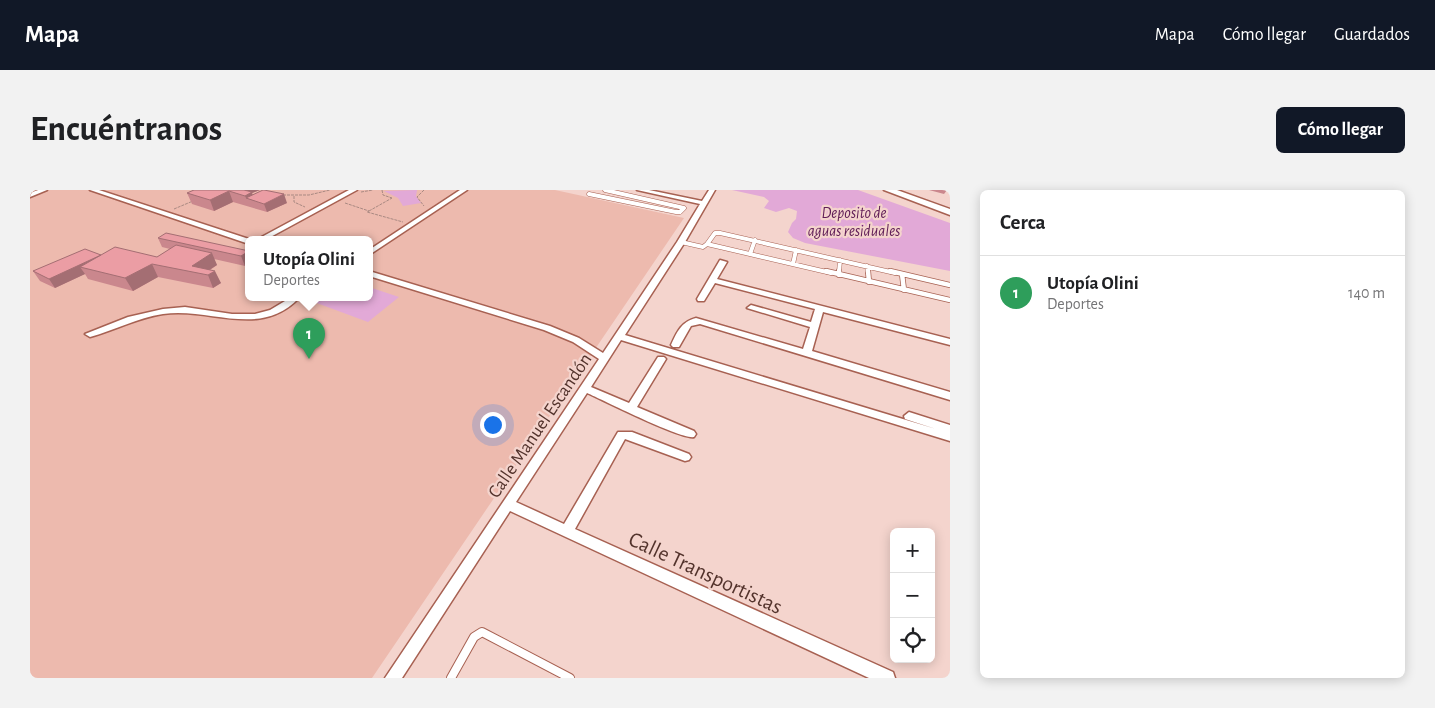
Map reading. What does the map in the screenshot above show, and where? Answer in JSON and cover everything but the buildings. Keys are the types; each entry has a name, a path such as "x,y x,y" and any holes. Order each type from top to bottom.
{"main road":[{"path":"888,190 950,212"}],"street":[{"path":"30,195 44,190"},
{"path":"93,190 245,240"},
{"path":"373,249 464,190"},
{"path":"640,190 703,203"},
{"name":"Calle Manuel Escandón","path":"394,678 681,242 712,190"},
{"path":"267,236 352,191"},
{"path":"701,299 723,262"},
{"path":"373,274 547,328 576,340 604,358"},
{"path":"713,280 950,342"},
{"path":"90,334 144,315 173,310 254,317 265,315 290,301"},
{"path":"751,308 815,326"},
{"path":"807,353 820,308"},
{"path":"676,345 688,322 696,320 950,396"},
{"path":"621,333 676,345 950,437"},
{"path":"621,333 785,383 950,429"},
{"path":"631,408 661,359"},
{"path":"584,388 631,408 638,414 690,434"},
{"path":"567,531 622,436 628,435 685,457"},
{"name":"Calle Transportistas","path":"507,504 887,678"}],"lane":[{"path":"589,194 677,213 684,208 605,190"},
{"path":"644,198 644,206"},
{"path":"681,242 702,247 718,232 950,285"},
{"path":"750,254 755,240"},
{"path":"707,244 950,300"},
{"path":"793,264 796,250"},
{"path":"839,275 840,260"},
{"path":"867,266 869,282"},
{"path":"902,274 904,290"},
{"path":"451,678 474,637 482,632 570,678"}],"path":[{"path":"282,195 314,194 330,190"},
{"path":"352,191 344,198 345,203 369,210 392,198 383,195 382,190"},
{"path":"424,190 417,196 426,208 433,210"},
{"path":"294,196 294,202 306,208 304,213 308,214"},
{"path":"165,213 196,200"},
{"path":"369,210 367,212 412,224"}],"shaded area":[{"path":"30,190 555,190 684,218 372,678 30,678"}],"water":[{"path":"417,190 416,196 421,203 403,206 398,198 384,191"},
{"name":"Deposito de aguas residuales","path":"732,190 858,190 950,223 950,271 805,243 793,238 788,232 796,219 797,211 789,208 776,212 764,208 769,201 764,197"},
{"path":"373,288 399,297 368,322 314,302 373,301"}],"place":[{"name":"Utopía Olini","path":"309,359"}]}
